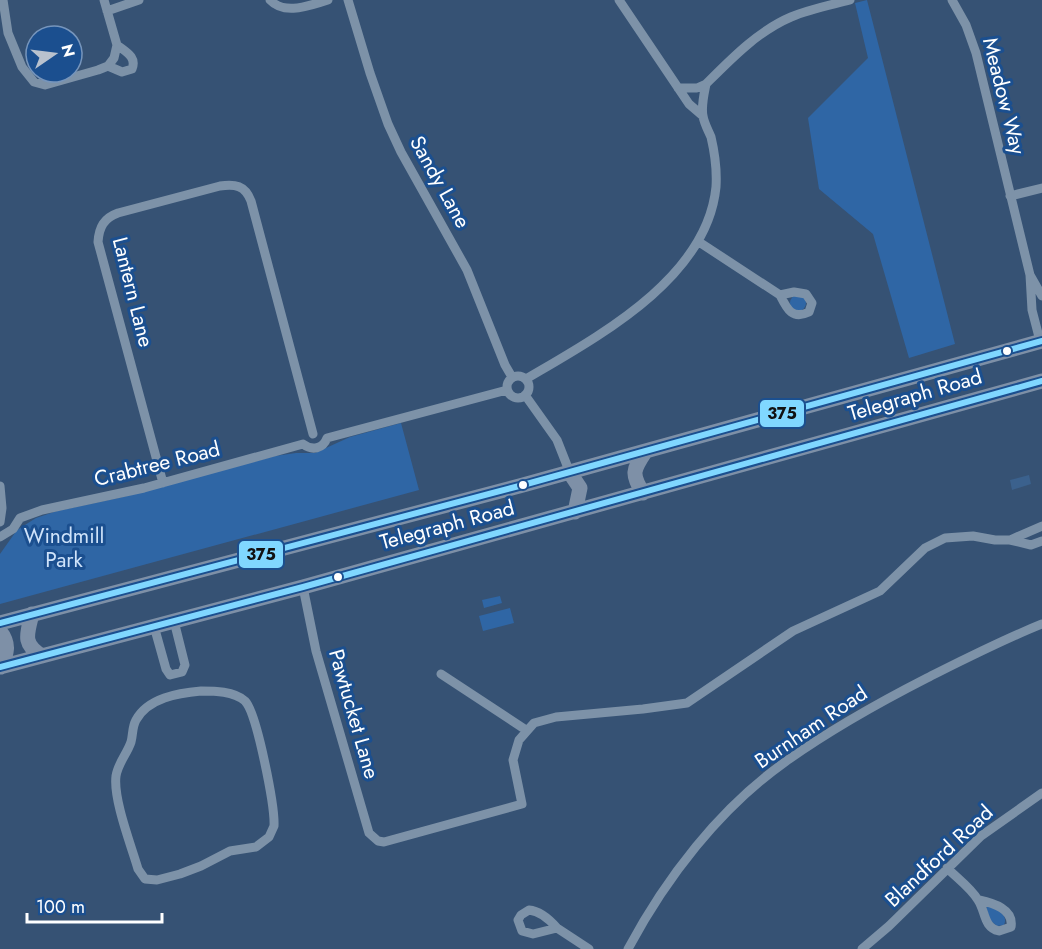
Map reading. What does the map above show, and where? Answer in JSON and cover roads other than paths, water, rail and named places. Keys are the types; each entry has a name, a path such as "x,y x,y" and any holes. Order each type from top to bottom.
{"highway":[{"name":"Telegraph Road","path":"0,623 570,473 1041,341"},
{"name":"Telegraph Road","path":"1,667 575,512 1042,381"},
{"path":"643,493 635,482 634,475 636,464 645,452"},
{"path":"570,473 580,488 575,512"},
{"path":"32,614 27,639 32,650 42,656"},
{"path":"0,631 8,649 1,667"}],"street":[{"path":"3,0 6,31 25,72 34,82 40,84 53,84 108,66 114,58 117,45 105,4 139,0"},
{"path":"272,2 284,8 298,8 328,0"},
{"name":"Sandy Lane","path":"348,0 388,124 401,152 467,270 512,377"},
{"path":"619,0 689,104 703,116"},
{"path":"678,88 697,88 706,84 746,46 771,28 800,14 850,0"},
{"name":"Meadow Way","path":"952,0 966,25 976,53 1030,275 1032,310 1041,341"},
{"path":"0,44 6,31"},
{"path":"108,66 126,72 134,66 132,57 117,45"},
{"path":"526,379 586,345 618,323 661,285 699,242 711,210 716,174 711,138 703,116 706,84"},
{"name":"Lantern Lane","path":"163,483 98,242 97,223 118,213 220,186 243,183 251,201 313,434"},
{"path":"1010,196 1042,188"},
{"path":"699,242 780,295"},
{"name":"Meadow Way","path":"1030,275 1042,296"},
{"path":"519,375 526,379 529,387 525,395 515,398 507,390 507,382 512,377 519,375"},
{"name":"Crabtree Road","path":"0,537 13,528 20,518 56,507 163,483 303,444 312,448 320,447 324,445 327,438 507,390"},
{"path":"525,395 557,440 570,473"},
{"path":"313,434 327,438"},
{"name":"Crabtree Road","path":"303,444 305,439 313,434"},
{"path":"0,486 2,508 0,522"},
{"path":"2,508 20,518"},
{"path":"1011,540 1042,526"},
{"path":"441,674 526,730 534,723 545,719 687,703 793,631 880,591 914,557 935,542 956,536 1011,540 1031,544 1042,541"},
{"name":"Pawtucket Lane","path":"303,586 316,651 369,832 378,841 384,842 522,804 513,760 519,740 526,730"},
{"path":"174,621 185,665 178,674 182,693"},
{"name":"Burnham Road","path":"628,949 655,902 680,868 726,814 783,763 849,720 880,703 994,644 1042,624"},
{"path":"154,626 166,669 178,674"},
{"path":"201,691 225,693 240,698 248,706 262,752 274,826 266,841 255,847 230,851 195,869 150,881 140,875 138,869 117,796 116,775 139,716 156,702 182,693 201,691"},
{"name":"Blandford Road","path":"862,949 981,836 1042,793"},
{"path":"948,868 979,900"},
{"path":"557,928 589,949"}],"park label":[{"name":"Windmill Park","path":"64,548"}]}
